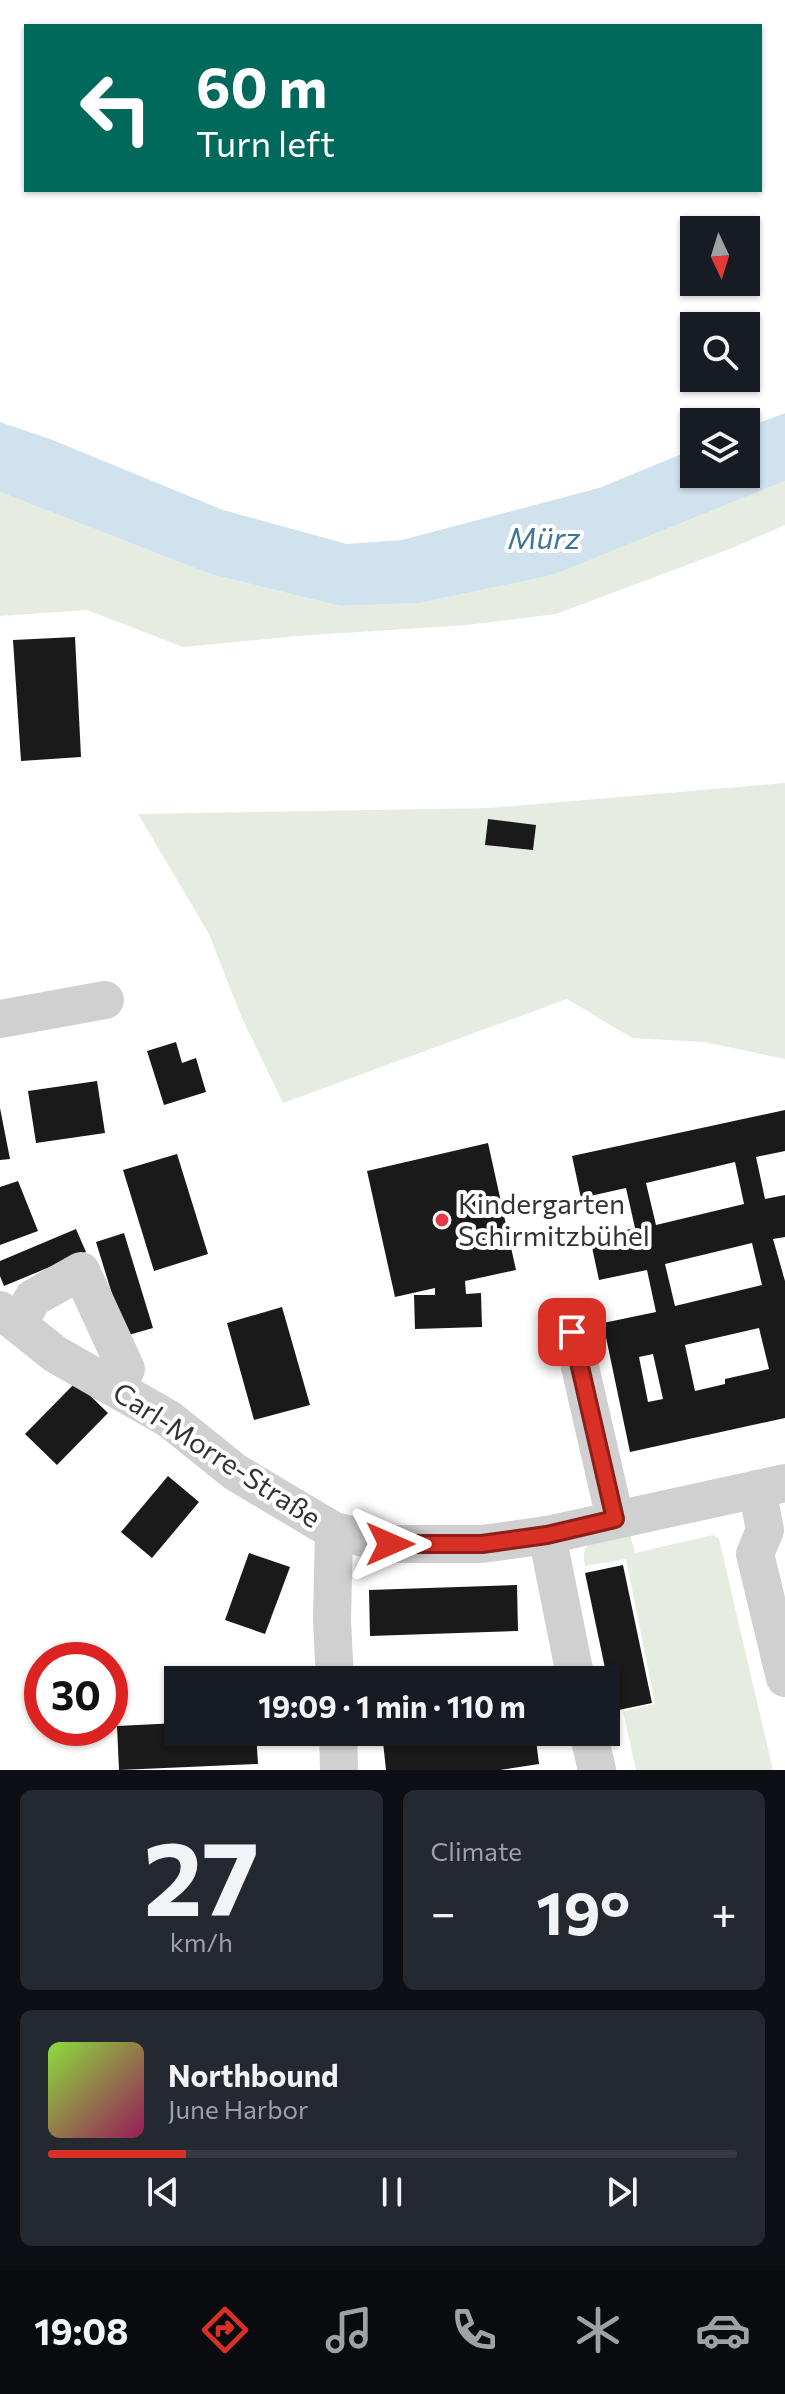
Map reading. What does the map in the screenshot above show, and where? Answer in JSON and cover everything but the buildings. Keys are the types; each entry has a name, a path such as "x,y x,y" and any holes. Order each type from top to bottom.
{"street":[{"path":"0,1019 105,1000"},
{"path":"8,1317 33,1298 81,1271 126,1369 106,1383"},
{"name":"Carl-Morre-Straße","path":"8,1317 55,1354 169,1419 235,1472 334,1531 390,1544 482,1544 547,1535 771,1486"},
{"path":"572,1332 615,1519"},
{"path":"771,1486 765,1530 755,1554 785,1678"},
{"path":"334,1531 334,1666"},
{"path":"547,1535 573,1666"},
{"path":"338,1746 339,1770"},
{"path":"591,1746 597,1770"}],"shaded area":[{"path":"785,481 785,525 556,614 467,625 183,647 87,610 0,616 0,492 210,574 340,606 419,603 553,575"},
{"path":"785,783 785,1059 704,1042 632,1038 567,999 283,1103 241,1016 209,934 138,814 490,808"},
{"path":"630,1534 635,1553 713,1535 719,1539 773,1770 636,1770 623,1711 655,1704 626,1559 585,1566 584,1556 586,1548 596,1540"}],"water":[{"name":"Mürz","path":"785,413 785,481 553,575 419,603 340,606 210,574 0,492 0,422 50,439 223,510 347,544 402,540 599,488 680,455 680,488 760,488 760,423"}],"place":[{"name":"Kindergarten Schirmitzbühel","path":"442,1220"}],"route":[{"path":"390,1544 482,1544 547,1535 615,1519 572,1332"}]}
